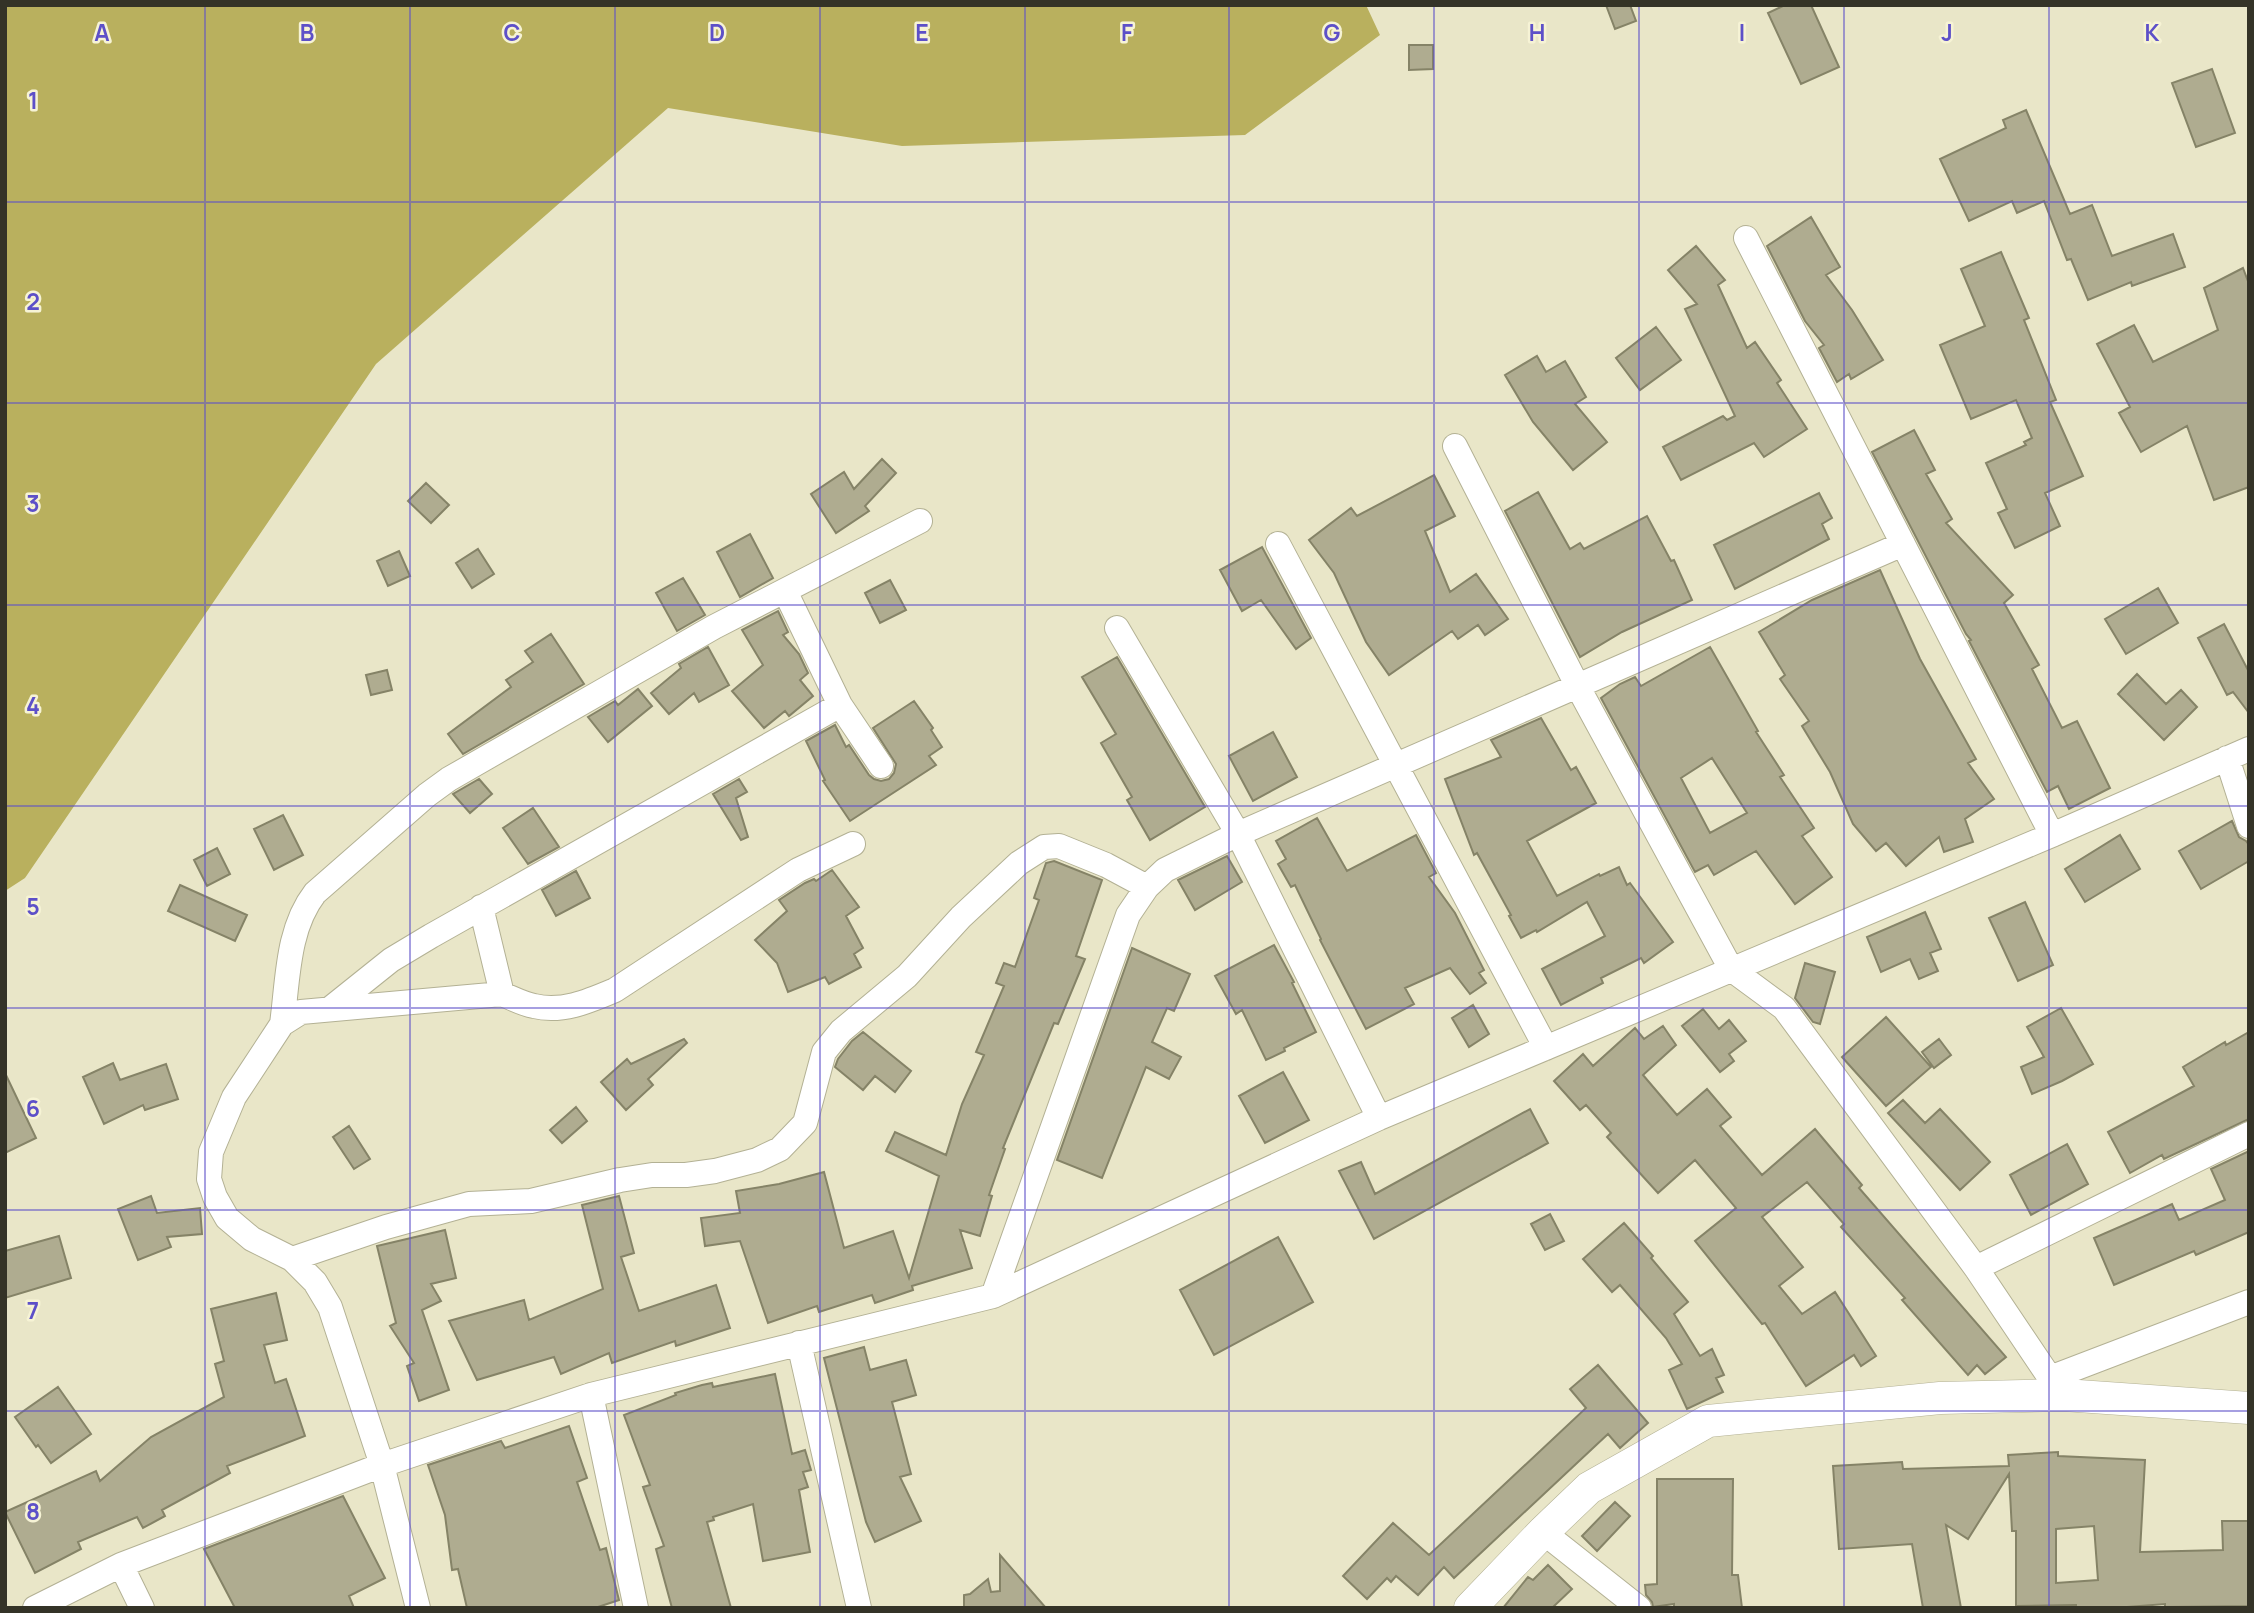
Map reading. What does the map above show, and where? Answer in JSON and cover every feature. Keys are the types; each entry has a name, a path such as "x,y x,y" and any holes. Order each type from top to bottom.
{"street":[{"path":"1746,238 2052,835"},
{"path":"1455,446 1578,687 1731,969 1784,1008 1976,1268 2057,1386"},
{"path":"282,1024 293,940 308,901 427,795 544,723 714,627 920,521"},
{"path":"1278,544 1546,1048"},
{"path":"993,1296 1128,915 1147,887 1166,870 1238,834 1903,544"},
{"path":"785,591 840,705 881,766"},
{"path":"1117,628 1238,834 1379,1118"},
{"path":"331,1009 391,960 481,906 840,705"},
{"path":"35,1608 121,1565 382,1465 591,1395 993,1296 1379,1118 2052,835 2238,753 2249,826"},
{"path":"418,1608 382,1465 330,1307 315,1282 292,1259 252,1239 227,1218 215,1197 209,1180 211,1152 234,1097 282,1024 301,1012 502,994 532,1006 552,1009 582,1004 615,990 798,870 853,844"},
{"path":"292,1259 386,1227 470,1204 531,1201 620,1180 715,1171 757,1160 780,1149 805,1123 824,1052 841,1031 907,976 961,917 1019,863 1044,847 1059,846 1106,865 1147,887"},
{"path":"481,906 502,994"},
{"path":"1976,1268 2249,1134"},
{"path":"2057,1386 2249,1301"},
{"path":"799,1343 859,1608"},
{"path":"1470,1608 1589,1488 1708,1421 2057,1386 2249,1408"},
{"path":"591,1395 636,1608"},
{"path":"1543,1532 1639,1608"},
{"path":"121,1565 142,1608"}],"shaded area":[{"path":"5,5 1366,5 1380,35 1245,135 902,146 668,108 376,364 25,878 5,891"}],"building":[{"path":"1606,5 1630,5 1636,21 1615,29"},
{"path":"1785,5 1811,5 1839,67 1801,84 1768,13"},
{"path":"1409,45 1433,45 1433,69 1409,70"},
{"path":"2212,69 2235,133 2196,147 2172,83"},
{"path":"2026,110 2070,214 2092,205 2112,256 2173,234 2185,267 2132,286 2131,282 2088,300 2071,259 2067,260 2044,201 2017,213 2012,201 1969,221 1940,159 2006,128 2003,120"},
{"path":"1811,217 1840,267 1826,275 1852,310 1883,360 1851,379 1849,374 1837,382 1819,348 1824,345 1805,321 1767,246"},
{"path":"1696,246 1725,280 1718,285 1747,348 1755,342 1781,380 1777,383 1807,429 1764,457 1754,443 1681,480 1663,447 1723,416 1727,420 1735,416 1685,309 1697,304 1668,270"},
{"path":"2001,252 2029,318 2024,320 2056,400 2050,402 2083,476 2045,493 2060,526 2015,548 1998,513 2007,509 1986,463 2026,445 2024,442 2032,438 2016,400 1971,419 1940,345 1985,326 1961,269"},
{"path":"2243,268 2249,284 2249,487 2214,500 2187,426 2141,452 2119,413 2130,407 2097,344 2134,325 2153,362 2218,330 2204,288"},
{"path":"1656,327 1681,360 1640,390 1616,358"},
{"path":"1537,356 1546,372 1565,361 1586,397 1575,404 1607,442 1573,470 1533,422 1505,375"},
{"path":"1914,430 1935,470 1926,474 1952,519 1946,523 2013,595 2004,603 2039,665 2032,669 2062,728 2077,721 2110,788 2069,809 2058,786 2047,792 1872,452"},
{"path":"882,459 896,473 865,506 869,511 836,533 811,494 844,472 854,489"},
{"path":"1434,475 1455,516 1425,531 1450,592 1476,574 1508,619 1485,635 1478,625 1458,639 1452,631 1389,675 1366,642 1334,573 1309,540 1351,508 1357,516"},
{"path":"426,483 449,505 431,523 408,501"},
{"path":"1538,492 1570,549 1580,543 1584,549 1647,516 1671,561 1674,560 1692,600 1622,632 1580,657 1505,511"},
{"path":"1819,493 1832,518 1822,524 1829,539 1735,589 1714,545"},
{"path":"750,534 773,578 740,597 717,552"},
{"path":"1262,547 1311,638 1296,649 1261,600 1242,611 1220,570"},
{"path":"478,549 494,574 472,588 456,563"},
{"path":"399,551 410,576 388,586 377,561"},
{"path":"1880,570 1920,659 1976,759 1968,763 1994,799 1965,819 1973,842 1944,852 1939,837 1906,866 1886,843 1876,851 1853,824 1830,772 1802,726 1809,721 1780,679 1785,675 1759,632 1812,600"},
{"path":"683,578 705,615 677,631 656,593"},
{"path":"890,580 906,610 880,623 865,593"},
{"path":"2158,588 2178,623 2126,654 2105,619"},
{"path":"778,611 788,632 783,635 799,654 808,673 800,680 813,696 789,716 785,711 764,728 732,691 763,665 742,630"},
{"path":"2224,624 2249,672 2249,713 2233,692 2227,695 2198,638"},
{"path":"551,634 584,684 463,754 448,734 511,687 506,680 533,662 525,651"},
{"path":"708,647 729,685 699,702 694,693 669,714 651,693 681,668 679,664"},
{"path":"1710,647 1758,731 1756,732 1784,775 1780,777 1814,828 1802,836 1832,877 1795,904 1756,851 1714,875 1708,865 1695,872 1601,698 1635,677 1641,686","holes":["1712,758 1747,813 1710,833 1681,778"]},
{"path":"1117,657 1205,807 1150,840 1127,800 1132,797 1101,743 1116,734 1082,677"},
{"path":"387,670 392,690 371,695 366,675"},
{"path":"2137,674 2166,704 2181,690 2197,707 2164,740 2118,694"},
{"path":"638,689 652,706 608,742 588,717 615,701 618,705"},
{"path":"914,701 933,728 931,730 942,747 929,756 936,765 850,821 823,781 825,780 806,741 835,725 846,747 849,745 869,775 881,781 889,779 896,764 873,728"},
{"path":"1541,718 1571,770 1576,767 1596,803 1527,841 1557,896 1599,874 1600,876 1619,867 1627,885 1630,883 1673,942 1644,963 1641,958 1601,978 1603,983 1561,1005 1542,969 1605,936 1587,902 1537,932 1536,930 1521,938 1477,853 1474,855 1445,779 1501,757 1491,740"},
{"path":"1273,732 1297,777 1253,801 1229,756"},
{"path":"479,779 492,794 470,813 453,794"},
{"path":"739,779 747,792 736,798 748,837 741,840 713,794"},
{"path":"533,808 559,847 528,864 503,828"},
{"path":"283,815 303,855 274,870 254,829"},
{"path":"1317,818 1347,871 1416,835 1436,873 1429,877 1455,913 1484,970 1479,973 1486,983 1470,994 1450,968 1405,988 1414,1004 1366,1029 1295,885 1291,887 1278,864 1286,859 1276,841"},
{"path":"2232,821 2239,837 2249,845 2249,861 2201,889 2179,851"},
{"path":"2120,835 2140,869 2085,902 2065,869"},
{"path":"217,848 230,874 207,886 194,860"},
{"path":"1227,856 1242,882 1195,910 1178,880"},
{"path":"1054,861 1102,880 1076,956 1085,959 1058,1024 1054,1023 1003,1148 1005,1149 989,1195 992,1196 980,1236 960,1230 972,1268 912,1286 913,1290 875,1303 872,1295 819,1312 817,1306 768,1323 740,1241 705,1246 701,1218 740,1213 736,1191 779,1184 824,1172 844,1248 893,1231 909,1278 939,1176 886,1151 895,1132 946,1155 962,1104 984,1055 976,1052 1004,986 996,983 1004,963 1015,967 1039,900 1034,898 1046,863"},
{"path":"832,870 859,907 846,916 863,948 854,954 861,967 829,984 825,977 788,992 777,963 755,940 787,911 779,900"},
{"path":"576,871 590,898 556,916 542,890"},
{"path":"180,885 247,915 235,941 168,911"},
{"path":"2025,902 2053,965 2018,981 1989,918"},
{"path":"1925,912 1941,949 1930,953 1938,971 1919,979 1910,959 1881,972 1867,937"},
{"path":"1274,945 1316,1032 1266,1060 1242,1010 1236,1014 1215,976"},
{"path":"1132,948 1190,974 1174,1011 1167,1008 1152,1042 1181,1057 1169,1079 1146,1067 1102,1178 1057,1160"},
{"path":"1805,963 1835,972 1820,1024 1813,1022 1795,998"},
{"path":"1473,1005 1489,1034 1469,1047 1452,1018"},
{"path":"2061,1008 2093,1064 2032,1094 2021,1067 2044,1057 2027,1027"},
{"path":"1703,1009 1719,1029 1729,1020 1746,1041 1729,1054 1734,1061 1720,1072 1682,1026"},
{"path":"1886,1017 1931,1067 1886,1106 1842,1057"},
{"path":"1663,1026 1676,1045 1643,1075 1677,1115 1707,1089 1731,1117 1720,1126 1762,1175 1815,1129 1862,1185 1859,1188 2006,1357 1985,1374 1977,1365 1968,1375 1902,1300 1905,1298 1841,1227 1844,1224 1807,1182 1762,1217 1803,1267 1779,1286 1802,1314 1835,1292 1876,1356 1861,1366 1854,1355 1806,1386 1765,1323 1762,1324 1695,1241 1736,1208 1695,1160 1658,1193 1607,1137 1611,1133 1586,1105 1580,1110 1554,1081 1583,1054 1593,1066 1635,1028 1644,1039"},
{"path":"863,1032 911,1071 895,1092 875,1076 863,1090 835,1067 852,1041"},
{"path":"2249,1032 2249,1119 2164,1159 2162,1155 2130,1173 2108,1132 2194,1086 2183,1067 2225,1042 2226,1045"},
{"path":"684,1039 687,1043 648,1079 653,1085 626,1110 601,1082 627,1059 631,1064"},
{"path":"1939,1039 1951,1055 1934,1068 1922,1052"},
{"path":"113,1063 120,1080 166,1064 178,1099 145,1110 143,1105 104,1124 83,1077"},
{"path":"1283,1072 1309,1120 1265,1143 1239,1096"},
{"path":"5,1073 36,1138 5,1153"},
{"path":"1903,1100 1925,1123 1940,1109 1990,1162 1960,1190 1888,1113"},
{"path":"576,1107 587,1121 562,1143 550,1130"},
{"path":"1530,1109 1548,1143 1374,1239 1339,1171 1361,1162 1375,1194"},
{"path":"349,1126 370,1159 354,1169 333,1137"},
{"path":"2067,1144 2088,1184 2031,1215 2010,1175"},
{"path":"2249,1151 2249,1232 2196,1255 2194,1251 2114,1285 2094,1238 2172,1204 2179,1220 2225,1200 2211,1169"},
{"path":"151,1196 157,1213 200,1208 202,1234 167,1237 171,1247 138,1260 118,1209"},
{"path":"619,1196 634,1253 621,1257 639,1311 716,1285 730,1328 676,1346 675,1341 612,1363 609,1353 561,1374 554,1357 477,1380 449,1321 524,1300 529,1320 603,1289 582,1205"},
{"path":"1550,1214 1564,1241 1545,1250 1531,1224"},
{"path":"1624,1223 1688,1302 1674,1314 1700,1356 1712,1349 1724,1375 1716,1378 1723,1392 1687,1409 1669,1370 1682,1364 1666,1338 1620,1285 1612,1292 1583,1259"},
{"path":"445,1230 456,1278 431,1284 441,1301 422,1310 449,1390 419,1401 407,1366 414,1363 390,1326 396,1323 377,1246"},
{"path":"59,1236 71,1278 5,1298 5,1251"},
{"path":"1278,1237 1313,1302 1214,1355 1180,1290"},
{"path":"276,1293 287,1340 264,1345 275,1383 286,1379 305,1436 227,1466 230,1473 162,1510 165,1516 143,1528 137,1517 78,1542 81,1549 35,1573 5,1512 96,1471 100,1481 151,1437 224,1397 215,1364 224,1361 211,1309"},
{"path":"864,1347 870,1370 906,1360 916,1395 892,1402 911,1474 900,1477 921,1521 875,1542 866,1522 824,1358"},
{"path":"1598,1365 1648,1423 1620,1448 1608,1434 1454,1578 1444,1567 1418,1595 1396,1576 1391,1582 1387,1578 1367,1599 1343,1576 1393,1523 1429,1555 1586,1408 1570,1389"},
{"path":"775,1374 792,1454 805,1450 811,1470 803,1472 808,1487 799,1490 810,1552 763,1561 753,1504 713,1517 714,1520 707,1522 731,1608 672,1608 656,1549 664,1546 643,1487 650,1485 624,1415 676,1395 675,1393 702,1385 712,1383 713,1387"},
{"path":"58,1387 91,1434 51,1463 15,1417"},
{"path":"569,1426 587,1478 577,1482 600,1550 606,1548 619,1600 595,1608 467,1608 458,1569 452,1570 445,1515 428,1465 501,1441 505,1448"},
{"path":"2058,1452 2058,1456 2145,1460 2140,1552 2223,1550 2222,1521 2249,1521 2249,1606 2016,1606 2016,1531 2012,1531 2009,1474 1968,1539 1946,1525 1961,1608 1923,1608 1912,1544 1839,1549 1833,1466 1902,1462 1903,1469 2009,1466 2008,1455","holes":["2094,1526 2098,1580 2056,1583 2056,1529"]},
{"path":"1657,1479 1733,1479 1732,1575 1738,1575 1742,1608 1674,1608 1674,1604 1653,1607 1646,1595 1645,1585 1657,1584"},
{"path":"343,1496 385,1578 349,1596 354,1608 235,1608 204,1549"},
{"path":"1615,1502 1630,1516 1597,1551 1582,1536"},
{"path":"1000,1555 1046,1608 964,1608 964,1595 970,1594 988,1579 991,1592 1000,1591"},
{"path":"1548,1565 1572,1589 1552,1608 1503,1608 1528,1577 1533,1580"}]}
